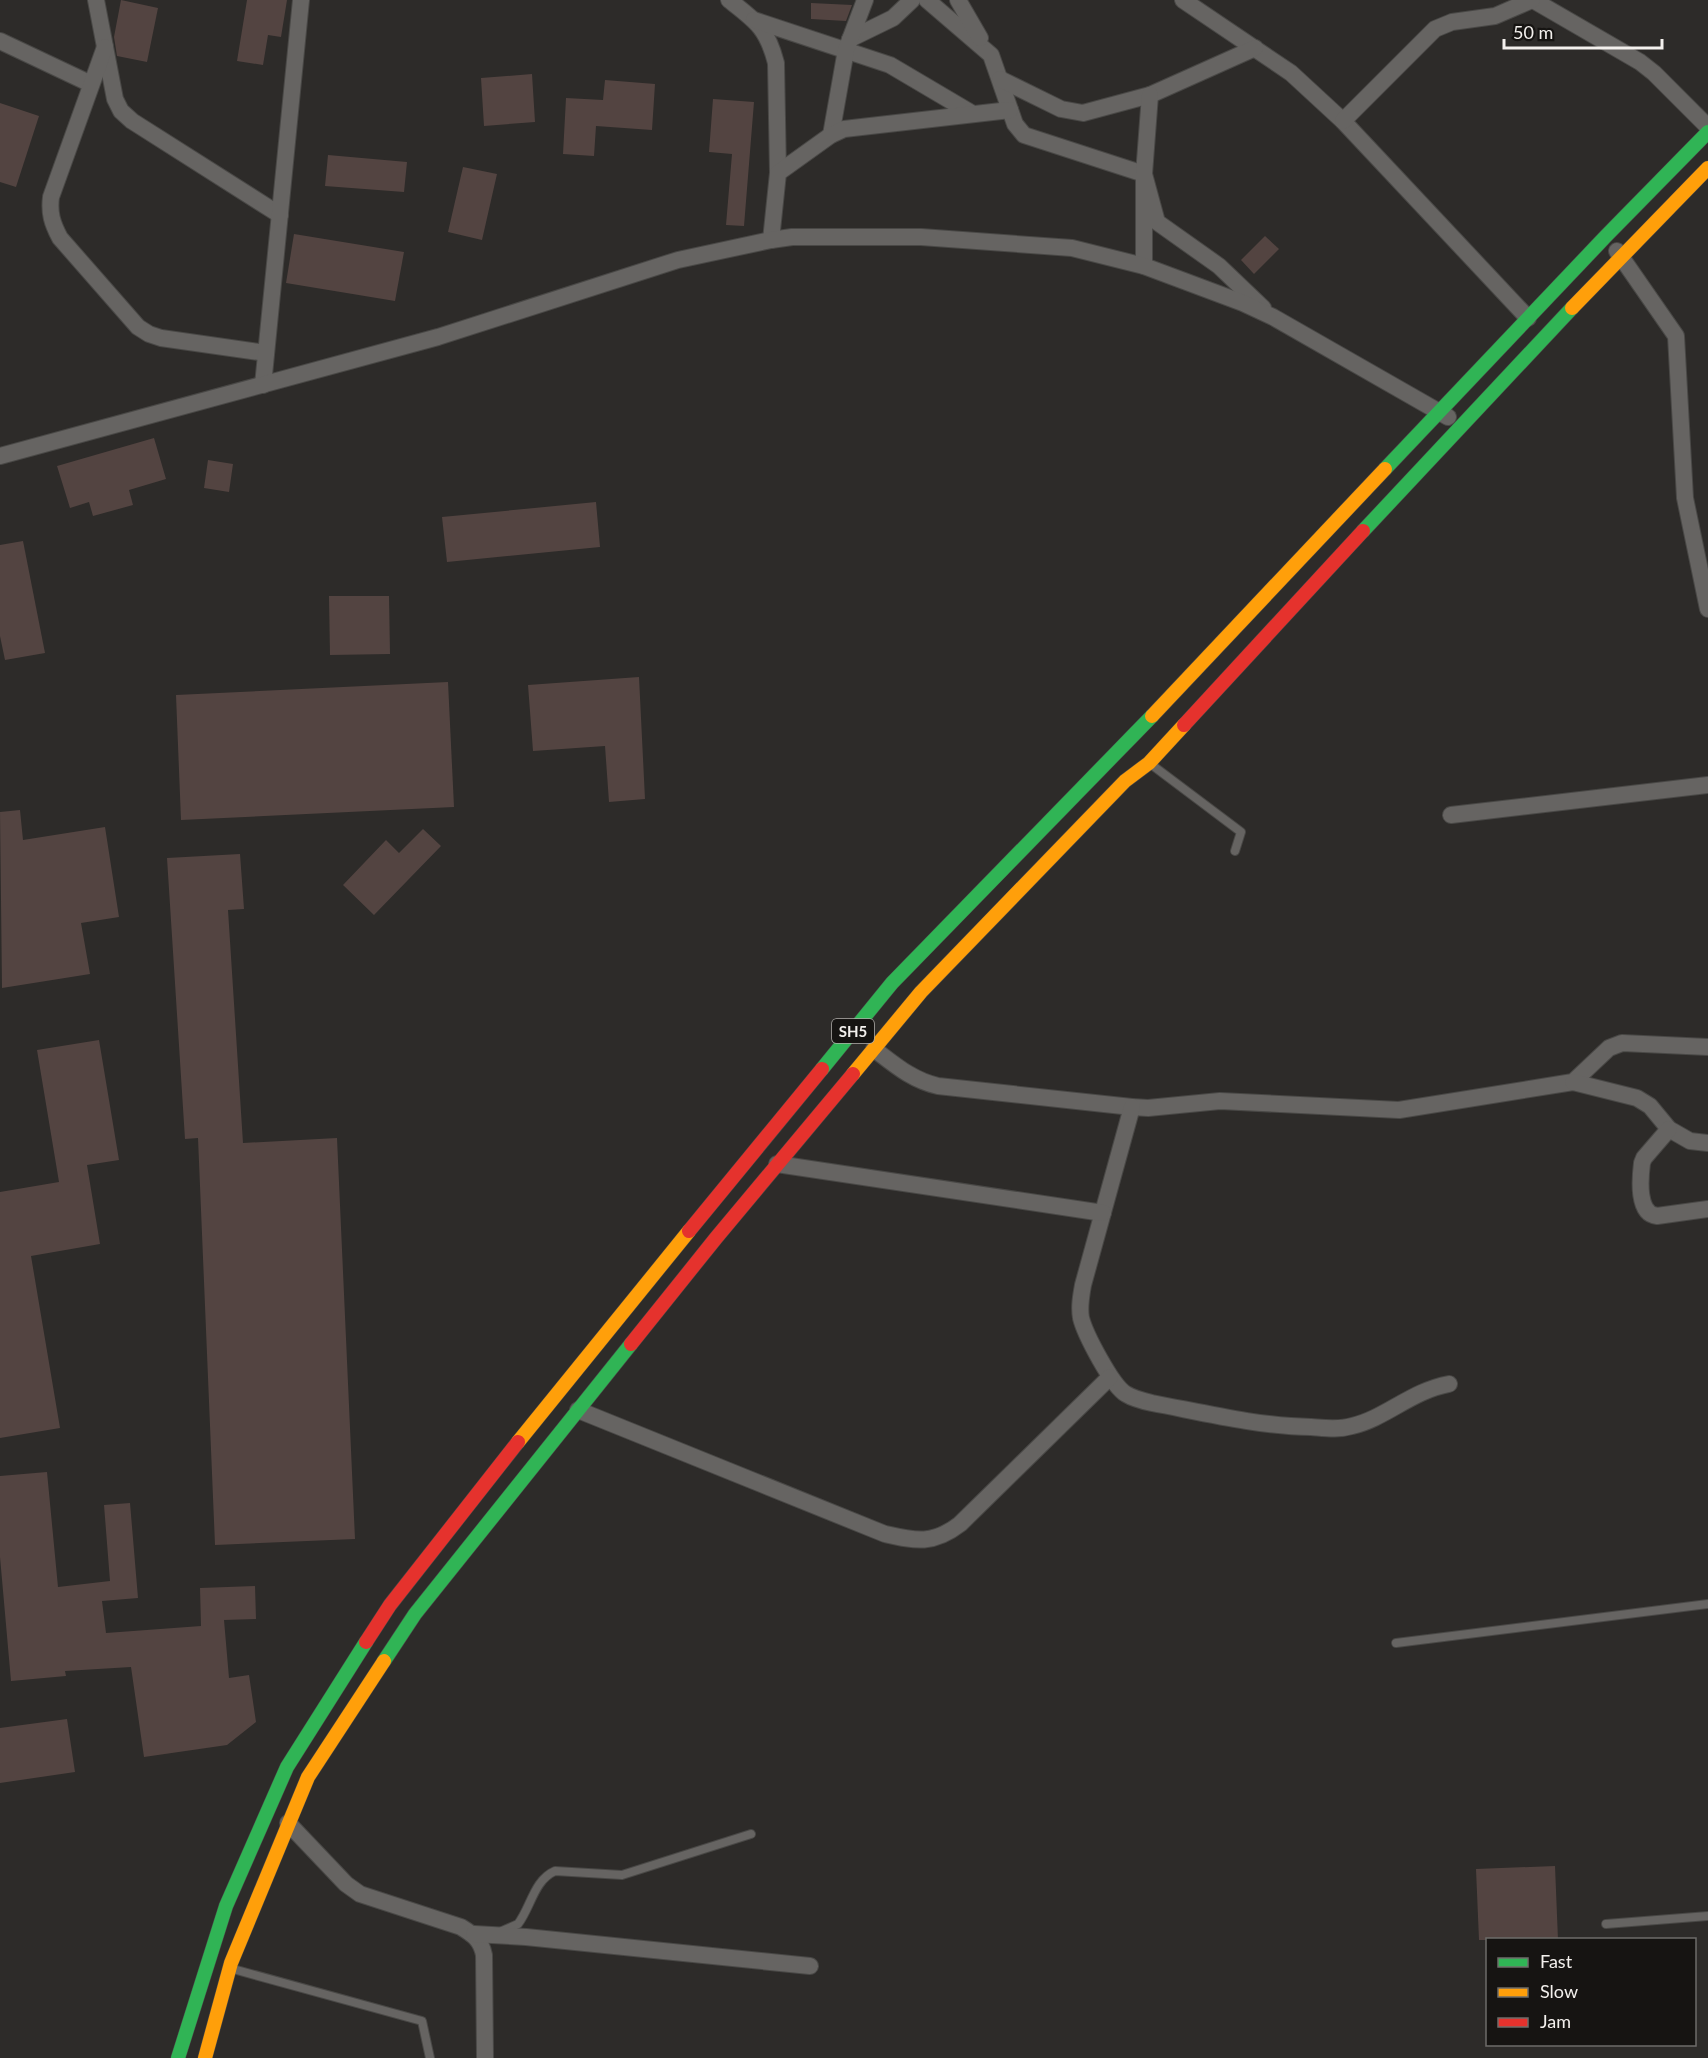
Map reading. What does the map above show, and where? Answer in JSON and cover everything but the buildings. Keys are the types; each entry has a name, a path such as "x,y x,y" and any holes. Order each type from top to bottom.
{"main road":[{"name":"SH5","path":"178,2058 226,1906 287,1767 390,1605 472,1499 892,983 1120,750 1606,236 1708,132"},
{"name":"SH5","path":"205,2058 229,1968 308,1777 429,1594 777,1164 937,975 1125,781 1149,763 1461,424 1620,256 1708,168"},
{"path":"472,1499 495,1513"}],"street":[{"path":"96,0 115,99 121,111 132,121 280,215"},
{"path":"263,385 301,0"},
{"path":"729,0 754,20 765,33 776,63 778,173 771,240"},
{"path":"831,135 848,44 865,0"},
{"path":"848,44 893,18 912,0"},
{"path":"927,0 987,50"},
{"path":"958,0 994,61 1015,124 1024,135 1144,174"},
{"path":"1183,0 1286,69 1343,121 1528,318"},
{"path":"1343,121 1435,29 1452,22 1503,13 1533,0 1640,62 1708,127"},
{"path":"754,20 848,44 901,70 973,114"},
{"path":"0,41 91,84"},
{"path":"105,47 51,196 51,218 60,238 138,327 148,334 161,338 266,353"},
{"path":"1000,79 1061,109 1072,112 1093,111 1150,95 1255,48"},
{"path":"1144,266 1144,174 1150,95"},
{"path":"778,173 831,135 844,129 1010,110"},
{"path":"1144,174 1157,222 1229,274 1273,317"},
{"path":"1606,236 1676,336 1685,498 1708,609"},
{"path":"0,456 438,338 678,260 792,237 921,237 1072,248 1144,266 1243,303 1273,317 1461,424"},
{"path":"1451,815 1708,785"},
{"path":"1573,1082 1609,1048 1622,1042 1708,1047"},
{"path":"874,1049 910,1077 922,1083 1132,1107 1220,1101 1399,1110 1573,1082 1637,1098 1650,1106 1669,1129 1690,1141 1708,1143"},
{"path":"1132,1107 1080,1301 1081,1318 1110,1377 1124,1394 1152,1404 1272,1426 1335,1428 1351,1427 1363,1423 1420,1392 1449,1384"},
{"path":"1669,1129 1642,1163 1643,1204 1646,1211 1651,1216 1657,1216 1708,1209"},
{"path":"777,1164 1102,1214"},
{"path":"578,1410 885,1534 909,1540 930,1540 948,1533 960,1524 1110,1377"},
{"path":"288,1823 346,1884 360,1893 479,1935 526,1937 810,1966"},
{"path":"479,1935 484,1955 485,2058"}],"lane":[{"path":"1149,763 1241,832 1235,851"},
{"path":"1396,1643 1708,1604"},
{"path":"479,1935 510,1929 518,1924 541,1881 547,1874 555,1871 622,1875 752,1834"},
{"path":"1606,1924 1708,1916"},
{"path":"229,1968 422,2021 430,2058"}],"traffic: fast":[{"path":"1385,469 1708,132"},
{"path":"1363,531 1572,308"},
{"path":"822,1069 892,983 1152,716"},
{"path":"384,1661 415,1614 631,1344"},
{"path":"178,2058 226,1906 287,1767 366,1642"}],"traffic: slow":[{"path":"1572,308 1708,168"},
{"path":"1152,716 1385,469"},
{"path":"853,1074 921,992 1125,781 1149,763 1184,725"},
{"path":"518,1442 689,1231"},
{"path":"205,2058 231,1963 308,1777 384,1661"}],"traffic: jam":[{"path":"1184,725 1363,531"},
{"path":"689,1231 822,1069"},
{"path":"631,1344 853,1074"},
{"path":"366,1642 390,1605 518,1442"}]}
